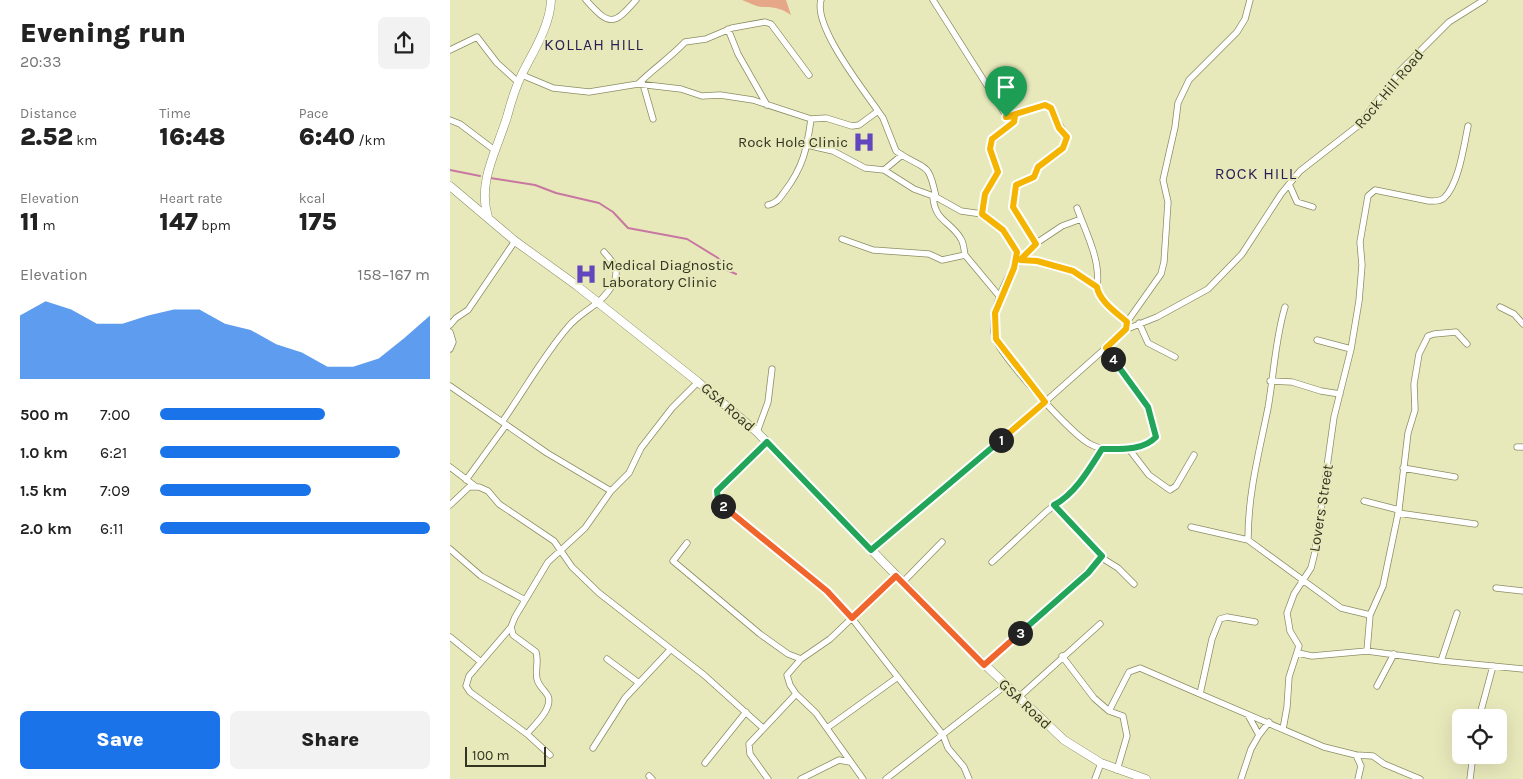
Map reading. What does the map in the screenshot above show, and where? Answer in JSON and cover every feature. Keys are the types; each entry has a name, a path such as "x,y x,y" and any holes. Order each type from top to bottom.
{"street":[{"path":"488,217 484,206 484,192 493,149 520,78 538,44 551,0"},
{"path":"586,0 604,16 616,20 636,0"},
{"path":"821,0 819,9 839,56 887,125 892,143 902,155 924,166 932,175 935,197 934,206 938,216 962,240 966,255 1000,297"},
{"path":"933,0 1006,117"},
{"path":"1077,208 1099,275 1097,291 1127,325 1161,274 1164,262 1168,202 1163,180 1175,127 1178,103 1188,80 1237,32 1245,19 1250,0"},
{"name":"Rock Hill Road","path":"871,550 1045,402 1106,348 1127,325 1139,323 1164,313 1208,289 1242,254 1289,184 1305,167 1359,125 1400,71 1449,22 1484,0"},
{"path":"641,84 653,68 673,56 685,42 706,39 728,29 769,22 809,75"},
{"path":"728,29 738,54 767,105"},
{"path":"450,50 477,37 497,62 520,78 552,88 589,92 641,84 682,89 702,96 720,95 767,105 811,119 826,118 856,126 878,111"},
{"path":"641,84 653,119"},
{"path":"1006,117 1045,105 1051,108 1059,128 1067,137 1063,148 1038,167 1034,177 1016,185 1013,207 1036,244"},
{"path":"982,214 985,194 998,172 990,149 992,139 1014,122 1015,116 1006,117"},
{"path":"768,205 777,202 791,184 804,158 811,119"},
{"path":"450,120 460,124 493,149"},
{"name":"Lovers Street","path":"1298,653 1299,646 1290,631 1287,613 1303,579 1311,568 1315,552 1324,476 1351,349 1362,265 1360,242 1366,203 1370,192 1382,190 1428,201 1436,201 1445,197 1455,178 1468,126"},
{"path":"807,145 833,151 865,168 884,170 914,189 935,197 951,208 982,214 1003,230 1014,245 1017,252 1014,268"},
{"path":"884,170 902,155"},
{"path":"1289,184 1297,202 1313,207"},
{"name":"GSA Road","path":"450,186 515,242 599,304 698,382 756,432 984,665 1064,740 1101,763 1135,777 1146,779"},
{"path":"1081,219 1062,226 1036,244 1014,268 1000,297 995,313 996,339 1045,402 1083,440 1102,449 1129,450 1156,437 1148,407 1106,348"},
{"path":"842,239 872,250 930,254 942,260 966,255"},
{"path":"450,326 456,318 469,310 515,242"},
{"path":"466,480 569,326 599,304 614,282 617,272 614,264 604,252"},
{"path":"1020,260 1037,261 1073,271 1097,287"},
{"path":"1248,540 1254,466 1268,408 1275,346 1285,306"},
{"path":"1500,306 1514,314 1523,324"},
{"path":"1139,323 1148,343 1175,357"},
{"path":"450,332 453,342 450,349"},
{"path":"1367,651 1370,615 1383,586 1399,511 1408,433 1415,410 1414,384 1416,364 1422,344 1428,336 1452,332 1460,334 1467,344"},
{"path":"1317,340 1351,349"},
{"path":"756,432 768,402 772,369"},
{"path":"1270,381 1292,382 1340,394"},
{"path":"550,755 527,734 467,688 466,684 469,676 511,627 548,562 585,528 611,491 629,473 641,448 672,408 698,382"},
{"path":"450,386 547,453 611,491"},
{"path":"767,442 717,491 718,500 827,591 852,618 943,735 948,748 964,767 969,779"},
{"path":"992,562 1054,505 1064,500 1085,476 1102,449"},
{"path":"1129,450 1149,474 1172,490 1194,455"},
{"path":"450,467 475,486 488,491 499,504 554,541 572,567 594,588 764,728"},
{"path":"1404,468 1455,477"},
{"path":"450,505 463,491 475,486"},
{"path":"1364,501 1399,511 1475,524"},
{"path":"1054,505 1101,554 1102,558 1118,568 1134,584"},
{"path":"1191,527 1248,540 1303,579 1314,590 1342,608 1370,615"},
{"path":"903,582 942,542"},
{"path":"687,543 674,561 760,634 788,654 801,659"},
{"path":"450,549 481,576 526,600"},
{"path":"984,665 1102,558"},
{"path":"863,779 816,713 796,694 790,685 787,675 801,659 830,639 896,576"},
{"path":"1496,588 1523,591"},
{"path":"1441,661 1457,613"},
{"path":"1200,694 1218,622 1223,617 1255,622"},
{"path":"1018,698 1062,656 1100,624"},
{"path":"511,627 513,635 536,652 538,658 536,677 549,703 546,710 527,734"},
{"path":"450,637 481,662"},
{"path":"592,748 617,708 670,650"},
{"path":"1283,729 1289,677 1298,653 1312,656 1367,651 1523,669"},
{"path":"1377,686 1394,654"},
{"path":"1062,656 1086,690 1109,711 1124,716 1127,736 1116,770"},
{"path":"607,660 639,683"},
{"path":"1481,709 1493,666"},
{"path":"1109,711 1130,672 1140,668 1324,747 1356,755 1373,756 1384,764 1420,779"},
{"path":"827,728 898,677"},
{"path":"886,779 1006,685"},
{"path":"768,779 750,754 749,744 796,694"},
{"path":"705,763 746,712"},
{"path":"1248,715 1259,735"},
{"path":"1241,779 1251,749 1269,722"},
{"path":"801,779 839,760 845,754"},
{"path":"1356,755 1362,766 1358,779"},
{"path":"839,760 850,762"},
{"path":"1095,779 1101,763"},
{"path":"1470,779 1472,764"}],"shaded area":[{"path":"742,0 786,0 791,15 777,8 758,6"}],"waterway":[{"path":"450,170 480,176"},
{"path":"490,178 535,185 556,193 599,203 613,212 628,228 687,239 718,258 727,270 736,274"}],"place":[{"name":"Rock Hole Clinic","path":"864,142"},
{"name":"Medical Diagnostic Laboratory Clinic","path":"586,274"}],"district":[{"name":"KOLLAH HILL","path":"594,44"},
{"name":"ROCK HILL","path":"1256,173"}],"route":[{"path":"1045,105 1051,108 1059,128 1067,137 1063,148 1050,160 1038,167 1034,177 1016,185 1013,207 1036,244 1026,251 1020,260 1037,261 1073,271 1097,287 1097,291 1127,322 1126,329 1106,348 1148,407 1156,437 1129,450 1102,449 1085,476 1064,500 1054,505 1101,554 1102,558 1088,573 984,665 896,576 852,618 827,591 723,506 716,495 717,491 767,442 871,550 1045,402 999,345 994,329 995,313 1000,297 1014,268 1017,252 1003,230 982,214 985,194 998,172 990,149 992,139 1011,126 1015,116 1006,117 1045,105"}]}
